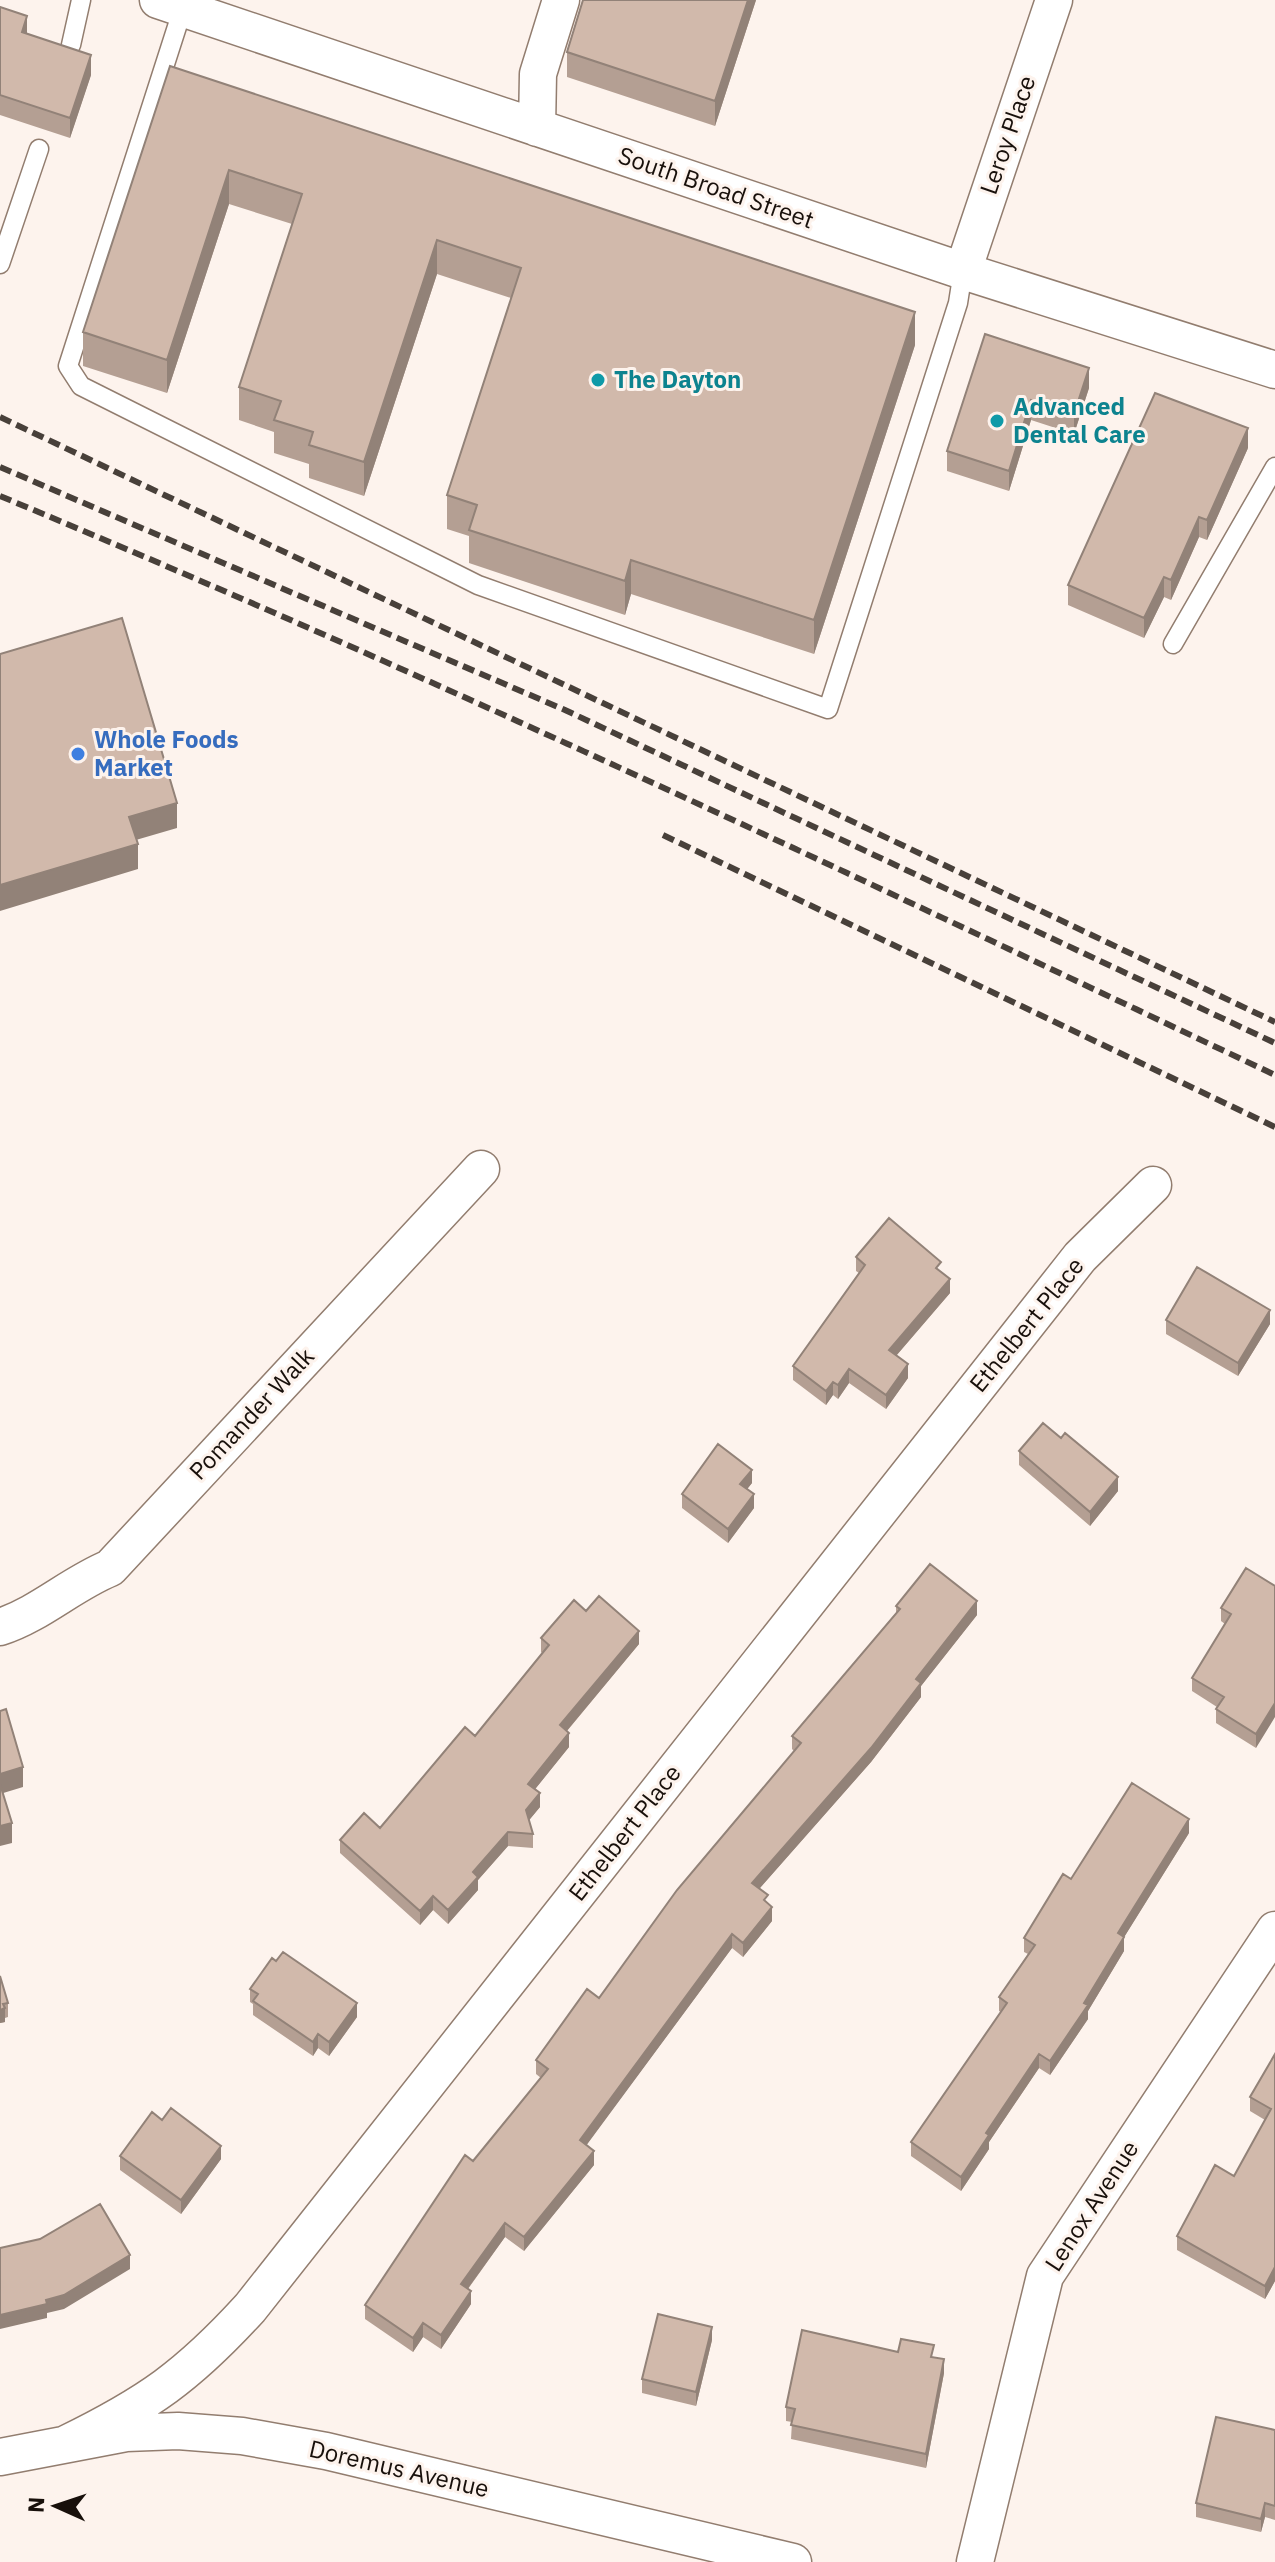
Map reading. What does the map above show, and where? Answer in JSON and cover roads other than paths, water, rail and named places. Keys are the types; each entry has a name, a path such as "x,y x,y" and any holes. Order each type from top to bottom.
{"street":[{"path":"537,128 538,74 561,0"},
{"name":"Leroy Place","path":"963,271 1054,0"},
{"name":"South Broad Street","path":"171,4 963,271 1275,370"},
{"name":"Pomander Walk","path":"0,1627 22,1620 79,1581 110,1568 481,1169"},
{"name":"Ethelbert Place","path":"66,2444 135,2411 166,2389 208,2354 250,2308 1080,1257 1153,1185"},
{"name":"Lenox Avenue","path":"975,2562 1045,2276 1275,1930"},
{"name":"Doremus Avenue","path":"0,2457 126,2433 178,2431 242,2436 326,2451 793,2562"}],"lane":[{"path":"71,45 81,0"},
{"path":"171,4 68,366 81,386 478,585 828,709 958,303 963,271"},
{"path":"0,264 39,149"},
{"path":"1173,644 1275,467"}],"railway":[{"path":"0,417 1275,1022"},
{"path":"0,467 565,710 1275,1043"},
{"path":"0,496 482,705 1275,1075"},
{"path":"663,835 1275,1127"}],"place":[{"name":"The Dayton","path":"598,380"},
{"name":"Advanced Dental Care","path":"997,421"},
{"name":"Whole Foods Market","path":"78,754"}]}
